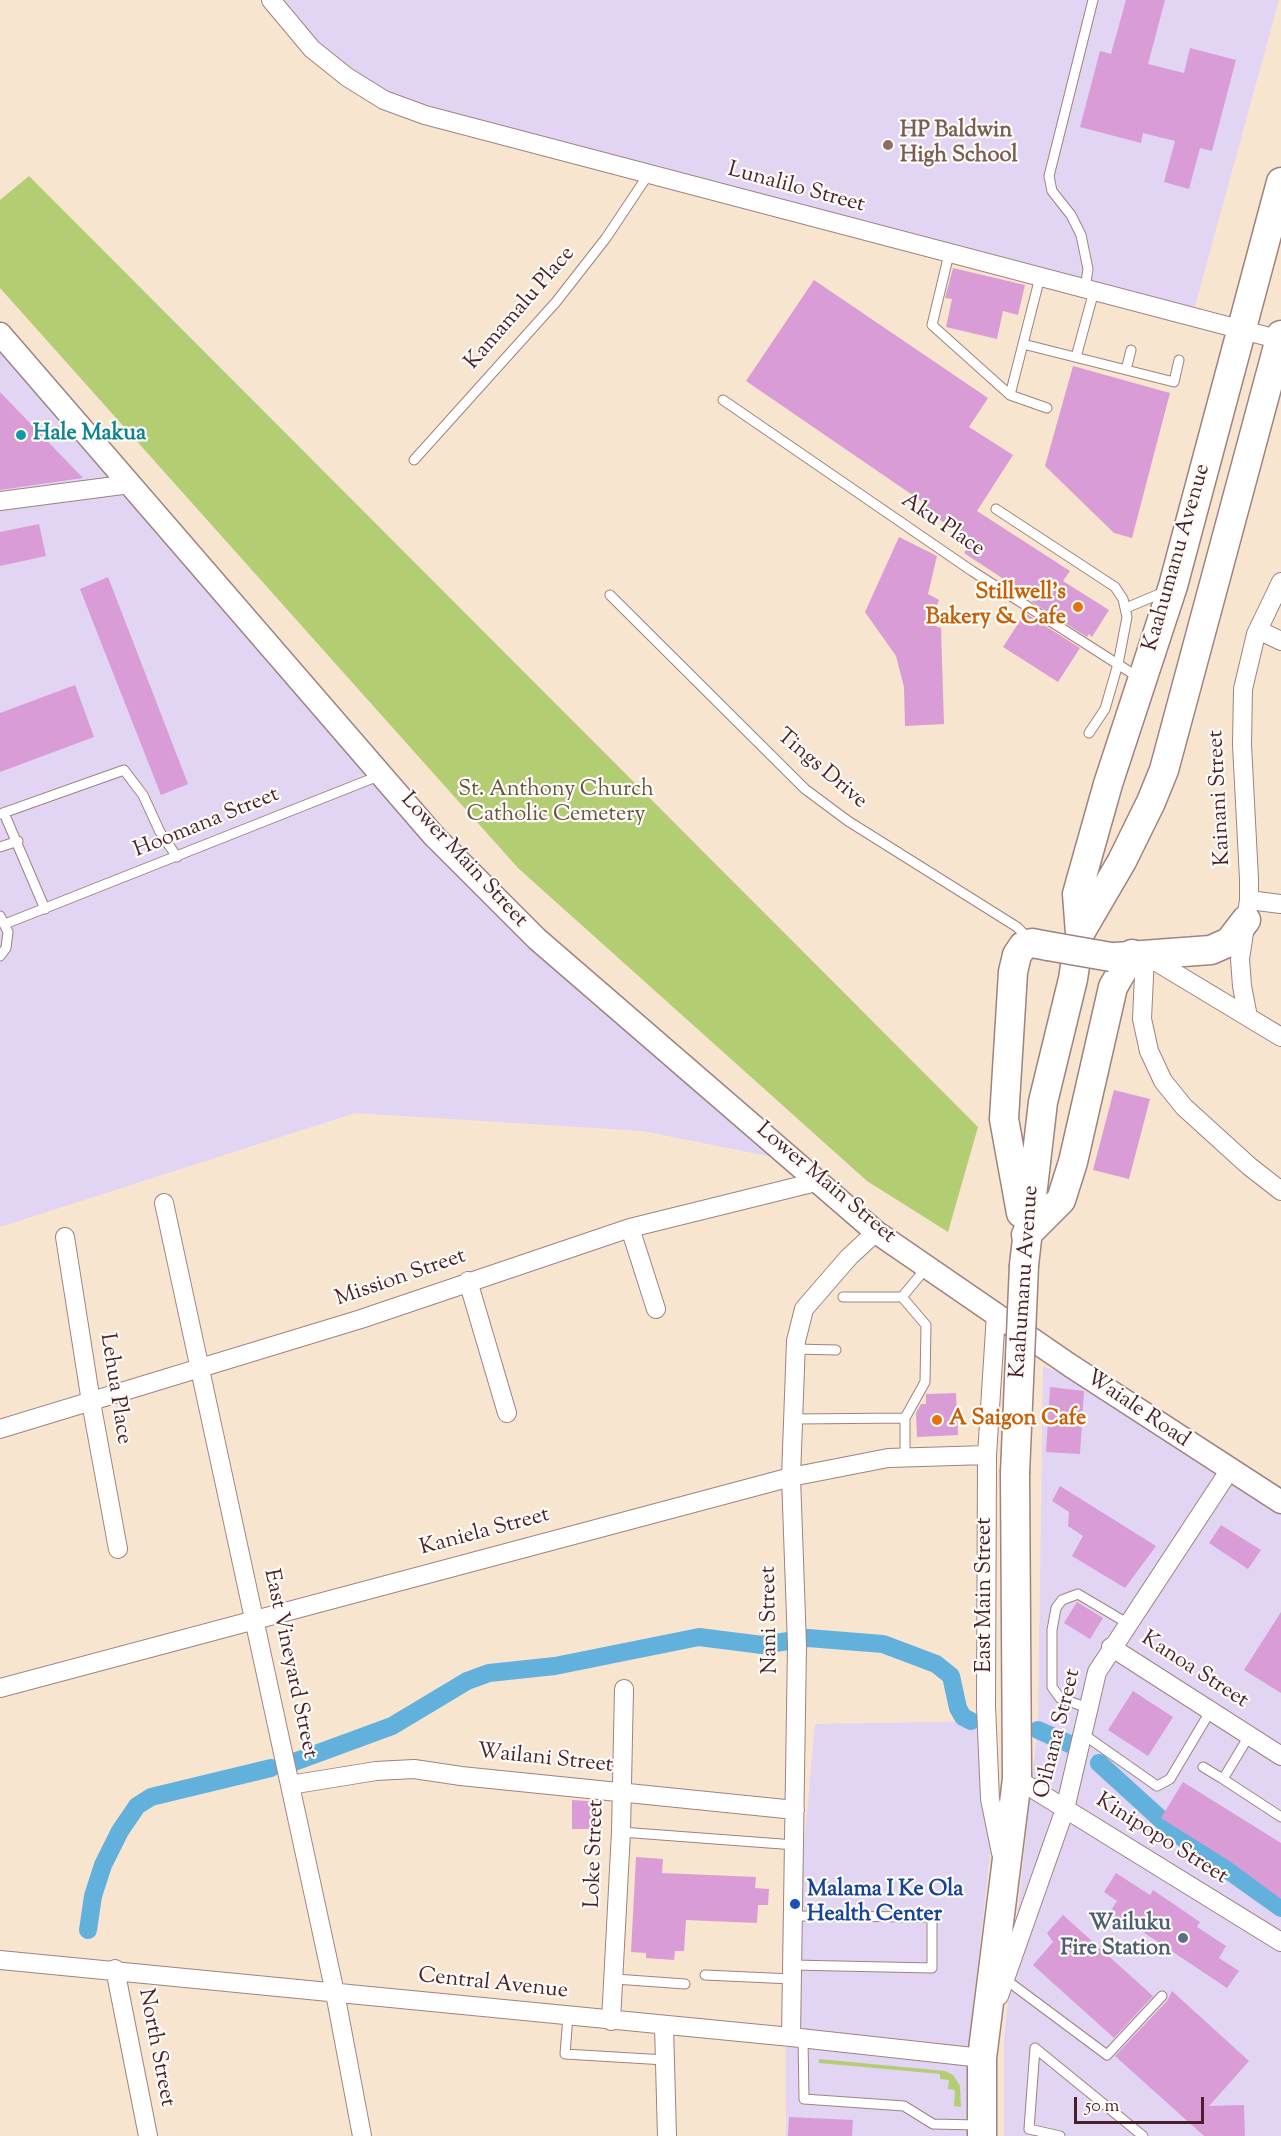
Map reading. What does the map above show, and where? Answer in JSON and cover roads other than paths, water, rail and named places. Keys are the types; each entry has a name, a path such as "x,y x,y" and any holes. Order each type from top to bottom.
{"main road":[{"name":"Kaahumanu Avenue","path":"1017,1779 1015,1473 1024,1265 1043,1102 1073,979 1080,933 1077,894 1108,784 1173,586 1281,182"},
{"name":"Kaahumanu Avenue","path":"1080,933 1122,861 1152,802 1176,733 1281,338"},
{"path":"1176,733 1173,710 1166,699 1155,691 1145,674 1162,668 1179,667 1191,660 1197,651"},
{"path":"1026,1236 1004,1119 1014,961 1020,949 1040,944 1129,955 1194,952 1222,946 1234,937 1248,910"},
{"path":"1026,1236 1061,1200 1073,1162 1113,987 1129,955"},
{"name":"East Main Street","path":"982,2131 983,2046 1017,1779"}],"street":[{"name":"Lunalilo Street","path":"271,0 312,49 347,77 384,100 425,115 1241,330"},
{"path":"1241,330 1281,338"},
{"name":"Lower Main Street","path":"0,334 383,774 434,836 537,939 820,1181 876,1232 996,1314"},
{"path":"0,501 130,484"},
{"name":"Kainani Street","path":"1248,1017 1240,969 1248,910 1242,717 1248,661 1258,630 1281,582"},
{"path":"1258,630 1281,641"},
{"path":"1248,910 1281,904"},
{"path":"1129,955 1248,1017 1281,1037"},
{"path":"1129,955 1149,1052 1163,1081 1184,1107 1249,1166 1281,1191"},
{"name":"Mission Street","path":"0,1429 362,1319 468,1281 630,1228 820,1181"},
{"name":"East Vineyard Street","path":"164,1203 202,1369 335,1993 362,2136"},
{"path":"630,1228 656,1308"},
{"name":"Nani Street","path":"797,2038 792,1972 796,1639 791,1477 796,1349 804,1309 849,1257 876,1232"},
{"name":"Lehua Place","path":"65,1237 90,1402 118,1549"},
{"path":"468,1281 507,1413"},
{"name":"East Main Street","path":"996,1314 987,1455 986,1706 990,1799 1005,1876"},
{"name":"Waiale Road","path":"996,1314 1229,1471 1281,1502"},
{"name":"Kaniela Street","path":"0,1688 255,1618 791,1477 888,1458 987,1455"},
{"name":"Oihana Street","path":"983,2046 1065,1809 1097,1672 1111,1647 1229,1471"},
{"name":"Kanoa Street","path":"1111,1647 1281,1756"},
{"name":"Loke Street","path":"611,2021 621,1832 624,1689"},
{"name":"Wailani Street","path":"290,1785 376,1771 414,1768 622,1793 795,1810"},
{"name":"Kinipopo Street","path":"1017,1779 1281,1942"},
{"name":"Central Avenue","path":"0,1960 93,1970 115,1969 611,2021 797,2038 983,2046"},
{"name":"North Street","path":"115,1969 148,2136"},
{"path":"664,2026 667,2136"}],"lane":[{"path":"1076,357 1090,290 1088,269 1081,235 1071,215 1052,191 1049,176 1093,0"},
{"name":"Kamamalu Place","path":"414,460 556,302 606,238 648,175"},
{"path":"949,254 932,325 1010,395 1047,408"},
{"path":"1010,395 1040,277"},
{"path":"1023,344 1173,382 1179,360"},
{"path":"1126,370 1131,350"},
{"name":"Aku Place","path":"723,400 972,571 1130,672 1145,674"},
{"path":"996,509 1114,587 1126,608 1126,622 1118,664 1105,709 1089,733"},
{"path":"1126,608 1155,597 1173,586"},
{"name":"Tings Drive","path":"610,595 805,789 848,821 1017,927 1040,944"},
{"path":"45,909 18,841 2,814 124,770 143,795 160,832 177,857"},
{"name":"Hoomana Street","path":"3,920 45,909 383,774"},
{"path":"0,847 18,841"},
{"path":"0,956 8,940 3,920"},
{"path":"903,1297 927,1267"},
{"path":"843,1297 903,1297"},
{"path":"903,1297 926,1325 925,1382 905,1418 905,1458"},
{"path":"796,1349 836,1350"},
{"path":"794,1419 905,1418"},
{"path":"1088,1708 1060,1698 1052,1688 1052,1630 1056,1608 1062,1600 1078,1594 1127,1623"},
{"path":"1083,1734 1157,1786 1170,1779 1211,1710"},
{"path":"1223,1779 1249,1736"},
{"path":"1203,1767 1281,1817"},
{"path":"621,1832 795,1845"},
{"path":"705,1975 932,1968 932,1917 793,1916"},
{"path":"615,1979 685,1984"},
{"path":"1005,1979 1107,2055 1161,1996"},
{"path":"568,2016 565,2054 665,2060"},
{"path":"797,2038 804,2099 904,2106 933,2124 982,2131"},
{"path":"1060,2136 1029,2129 1035,2048 1143,2136"}],"waterway":[{"path":"294,1762 392,1726 467,1681 489,1673 555,1666 699,1637 762,1645 808,1638 883,1644 936,1664 951,1676 958,1708 963,1717 971,1721"},
{"path":"1038,1730 1072,1745"},
{"path":"1099,1763 1177,1834 1281,1908"},
{"path":"88,1930 93,1896 103,1865 120,1831 137,1806 151,1797 271,1768"}],"place":[{"name":"HP Baldwin High School","path":"888,145"},
{"name":"Hale Makua","path":"21,435"},
{"name":"Stillwell's Bakery & Cafe","path":"1078,607"},
{"name":"A Saigon Cafe","path":"937,1420"},
{"name":"Malama I Ke Ola Health Center","path":"795,1904"},
{"name":"Wailuku Fire Station","path":"1183,1938"}],"park label":[{"name":"St. Anthony Church Catholic Cemetery","path":"556,804"}]}
